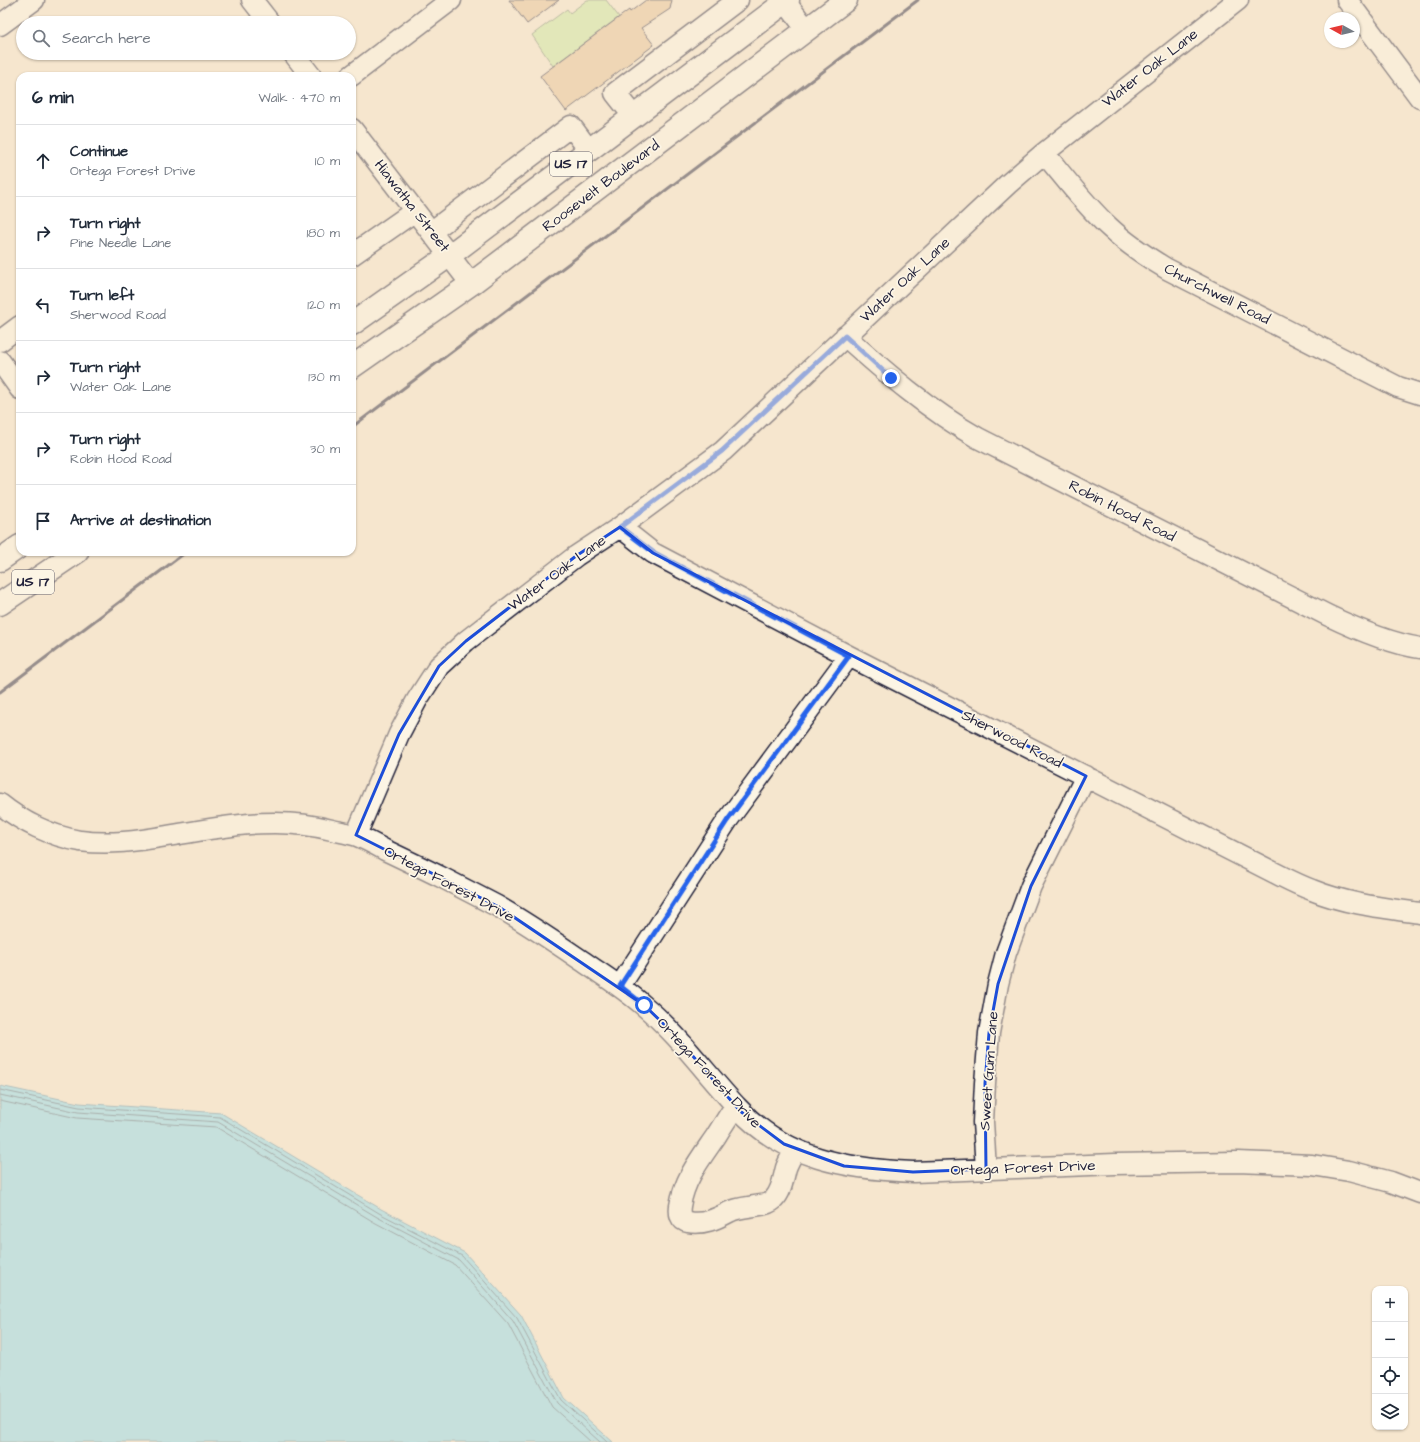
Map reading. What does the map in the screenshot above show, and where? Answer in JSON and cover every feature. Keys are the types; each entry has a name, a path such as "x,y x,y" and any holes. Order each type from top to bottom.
{"highway":[{"name":"Roosevelt Boulevard","path":"356,364 471,284 846,0"},
{"name":"US 17","path":"356,321 450,255 786,1"},
{"name":"US 17","path":"0,560 16,549"},
{"name":"US 17","path":"0,604 71,556"}],"street":[{"path":"0,25 34,0"},
{"path":"252,0 265,16"},
{"path":"356,73 451,0"},
{"path":"634,117 615,94 738,0"},
{"name":"Water Oak Lane","path":"356,836 399,734 417,700 439,666 466,641 576,556 620,527 722,451 1044,152 1238,0"},
{"path":"1346,0 1420,98"},
{"path":"786,1 807,30"},
{"path":"298,60 308,72"},
{"path":"431,232 571,126 589,150"},
{"name":"Hiawatha Street","path":"356,134 471,284"},
{"name":"Churchwell Road","path":"1044,152 1100,218 1110,228 1145,255 1167,269 1398,387 1420,394"},
{"path":"356,252 416,211"},
{"path":"0,341 16,329"},
{"name":"Robin Hood Road","path":"845,336 891,378 930,408 978,438 1327,615 1359,630 1420,648"},
{"path":"0,361 16,383"},
{"name":"Sherwood Road","path":"620,527 653,552 849,656 1281,876 1313,890 1344,900 1420,913"},
{"path":"620,986 727,821 849,656"},
{"name":"Sweet Gum Lane","path":"986,1169 983,1122 985,1083 989,1033 998,984 1006,953 1031,886 1086,776"},
{"name":"Ortega Forest Drive","path":"0,804 16,816 55,834 78,841 102,843 150,839 258,823 282,822 315,826 356,836 498,907 620,986 644,1005 673,1033 735,1106 764,1132 784,1144 811,1156 844,1166 886,1171 914,1172 1115,1164 1237,1162 1312,1165 1349,1171 1391,1182 1420,1193"},
{"path":"735,1106 698,1160 683,1191 680,1211 681,1218 684,1221 689,1223 707,1222 739,1208 771,1203 779,1192 787,1167 795,1149"}],"highlighted area":[{"path":"620,527 653,553 1086,776 1031,886 998,984 989,1033 985,1083 986,1169 913,1172 844,1166 784,1144 740,1111 673,1033 644,1005 499,907 356,835 399,734 439,666 466,641 576,556"}],"green space":[{"path":"587,0 606,0 619,17 553,66 532,35 567,9 570,13"}],"water":[{"path":"0,1086 79,1103 221,1113 381,1209 465,1253 521,1315 564,1398 613,1442 0,1442"}],"building":[{"path":"509,0 559,0 527,24"},
{"path":"646,0 672,0 670,9 641,28 654,45 566,111 540,76 629,10 630,12"}],"railway":[{"path":"356,424 918,0"},
{"path":"0,692 181,556"}],"route":[{"path":"644,1005 620,986 727,821 849,656 653,552 620,527 722,451 845,336 891,378"}]}
